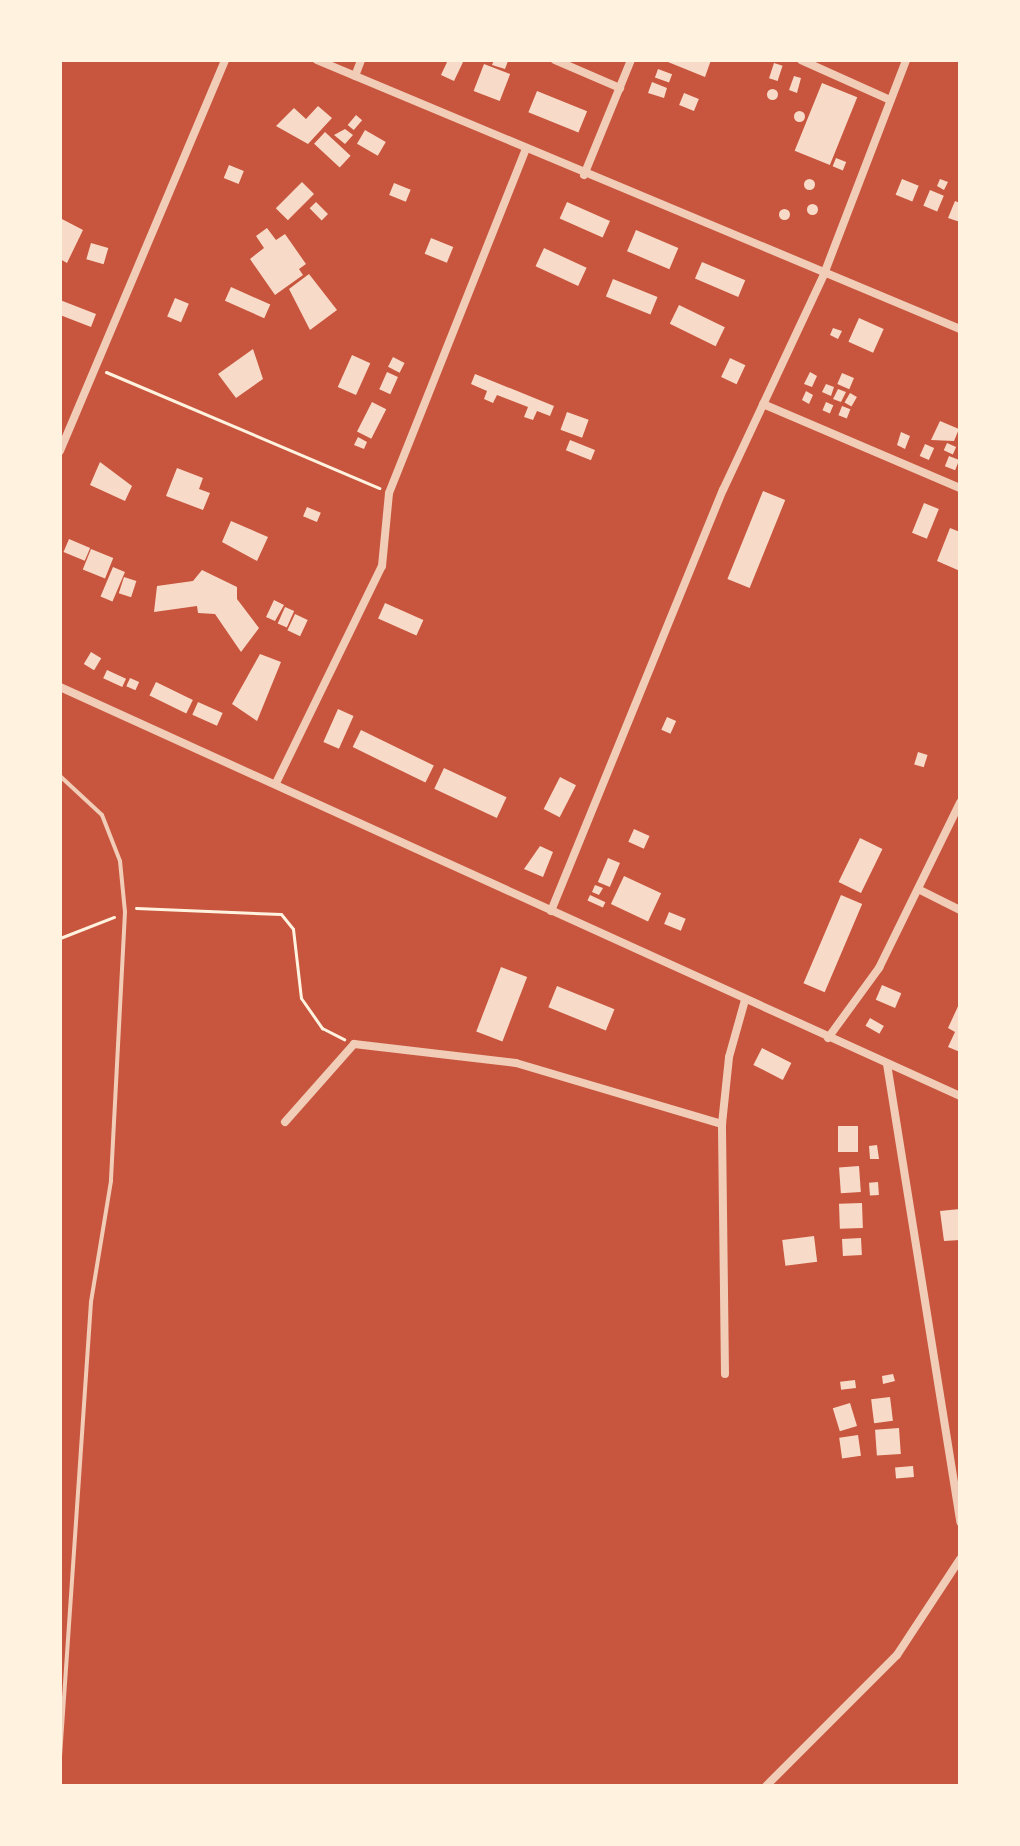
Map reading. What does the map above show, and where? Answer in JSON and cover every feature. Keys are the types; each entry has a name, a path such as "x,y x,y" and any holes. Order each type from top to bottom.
{"street":[{"path":"60,451 93,366 225,60"},
{"path":"317,60 525,151 960,329"},
{"path":"355,76 361,60"},
{"path":"555,60 620,88"},
{"path":"584,175 631,60"},
{"path":"801,60 890,100"},
{"path":"551,911 763,404 824,274 906,60"},
{"path":"277,781 382,566 389,493 525,151"},
{"path":"763,404 960,488"},
{"path":"60,687 277,781 551,911 960,1096"},
{"path":"828,1038 879,968 920,890 960,803"},
{"path":"920,890 960,910"},
{"path":"725,1374 722,1124 729,1057 745,1000"},
{"path":"285,1122 354,1044 516,1063 722,1124"},
{"path":"887,1064 960,1522"},
{"path":"766,1786 897,1655 960,1559"}],"lane":[{"path":"60,776 102,815 120,861 125,912 111,1181 91,1302 60,1761"}],"path":[{"path":"93,366 389,493"},
{"path":"60,938 142,906 281,914 293,929 301,998 322,1028 354,1044"}],"building":[{"path":"448,60 464,60 454,81 441,75"},
{"path":"494,60 508,61 505,69 492,65"},
{"path":"663,60 711,60 705,77"},
{"path":"774,63 783,66 778,81 769,78"},
{"path":"484,64 510,74 500,101 474,91"},
{"path":"658,69 672,74 669,83 655,77"},
{"path":"794,76 801,78 797,93 789,90"},
{"path":"652,82 667,88 664,98 648,93"},
{"path":"822,83 857,97 830,165 795,151"},
{"path":"772,89 777,94 772,99 767,94"},
{"path":"537,91 587,111 578,133 528,112"},
{"path":"684,93 699,99 694,111 679,105"},
{"path":"318,106 332,118 308,144 276,126 294,108 306,119"},
{"path":"799,110 805,116 799,122 793,116"},
{"path":"356,115 362,120 354,130 348,125"},
{"path":"345,129 353,135 345,144 334,135"},
{"path":"365,130 386,142 378,156 357,144"},
{"path":"325,132 351,156 340,168 314,144"},
{"path":"836,158 846,162 843,170 833,166"},
{"path":"229,165 244,171 239,184 224,178"},
{"path":"809,179 814,184 809,189 804,184"},
{"path":"902,179 919,186 912,202 896,195"},
{"path":"940,179 948,182 944,190 937,186"},
{"path":"302,182 314,194 288,220 276,208"},
{"path":"394,183 411,190 406,202 389,195"},
{"path":"930,190 944,196 937,212 923,206"},
{"path":"955,201 960,203 960,222 948,218"},
{"path":"316,202 328,214 322,220 310,208"},
{"path":"567,202 610,221 603,238 560,218"},
{"path":"812,204 817,209 812,214 807,209"},
{"path":"784,209 789,214 784,219 779,214"},
{"path":"60,218 83,230 67,263 60,259"},
{"path":"267,228 276,240 285,234 306,264 299,269 303,275 275,295 250,259 264,248 256,236"},
{"path":"636,230 678,248 669,269 627,251"},
{"path":"431,238 453,247 447,263 425,254"},
{"path":"91,243 108,248 104,264 86,259"},
{"path":"544,248 587,268 578,286 536,266"},
{"path":"702,262 745,280 738,297 695,279"},
{"path":"309,274 337,310 310,330 289,289"},
{"path":"613,279 658,297 650,315 606,297"},
{"path":"231,287 270,304 264,318 225,301"},
{"path":"175,298 189,304 181,322 167,316"},
{"path":"60,300 96,314 91,327 60,315"},
{"path":"679,305 725,327 716,346 670,324"},
{"path":"859,318 884,329 873,353 848,342"},
{"path":"833,328 842,331 838,339 830,335"},
{"path":"253,349 263,379 236,398 218,374"},
{"path":"352,355 370,363 356,395 338,387"},
{"path":"393,357 405,363 400,373 388,367"},
{"path":"730,358 745,365 737,384 721,377"},
{"path":"387,372 398,377 390,394 379,389"},
{"path":"810,372 817,376 812,387 804,384"},
{"path":"842,373 854,378 849,389 837,384"},
{"path":"475,374 554,406 550,416 537,411 533,420 524,417 528,407 497,395 493,403 484,399 487,391 471,384"},
{"path":"826,384 834,387 831,396 822,392"},
{"path":"838,389 846,392 841,402 833,399"},
{"path":"806,391 813,395 809,404 802,400"},
{"path":"850,393 857,397 851,407 844,403"},
{"path":"372,402 386,409 371,439 357,431"},
{"path":"826,402 833,405 830,413 822,410"},
{"path":"842,406 850,409 847,419 838,415"},
{"path":"567,412 589,420 582,438 561,430"},
{"path":"940,421 959,429 954,441 931,440"},
{"path":"901,432 910,436 905,449 897,445"},
{"path":"358,437 367,442 364,449 354,445"},
{"path":"570,440 595,450 591,460 566,450"},
{"path":"947,443 956,447 953,454 944,450"},
{"path":"925,444 934,448 929,460 920,456"},
{"path":"949,456 959,460 955,470 945,466"},
{"path":"100,462 132,486 125,501 90,485"},
{"path":"177,468 203,478 199,489 210,493 203,510 166,496"},
{"path":"763,491 785,500 750,588 727,579"},
{"path":"924,503 939,509 927,539 912,533"},
{"path":"307,507 321,513 317,522 303,516"},
{"path":"231,521 268,537 257,561 222,542"},
{"path":"950,528 960,532 960,571 937,561"},
{"path":"69,539 90,548 85,561 64,552"},
{"path":"91,549 113,558 105,578 83,569"},
{"path":"113,567 125,572 112,602 100,596"},
{"path":"202,570 237,587 237,599 259,628 241,652 215,614 198,613 197,606 154,612 157,586 193,581"},
{"path":"124,577 136,581 131,597 119,593"},
{"path":"274,600 284,605 275,621 266,617"},
{"path":"385,603 423,620 416,636 378,619"},
{"path":"285,607 294,611 287,628 278,623"},
{"path":"295,614 308,620 300,636 287,630"},
{"path":"91,652 101,658 94,670 84,664"},
{"path":"260,654 281,662 257,721 232,704"},
{"path":"107,670 126,679 122,687 103,678"},
{"path":"130,678 139,682 135,690 126,686"},
{"path":"156,682 193,700 186,713 149,695"},
{"path":"198,702 223,713 217,726 192,715"},
{"path":"338,709 354,716 339,749 323,742"},
{"path":"667,717 676,721 670,734 661,730"},
{"path":"361,730 434,766 425,783 353,747"},
{"path":"918,752 928,755 924,767 914,764"},
{"path":"444,768 507,797 497,818 434,789"},
{"path":"560,777 576,785 560,817 544,809"},
{"path":"634,829 650,836 644,849 628,842"},
{"path":"860,838 882,849 861,893 839,882"},
{"path":"540,846 553,852 543,877 524,869"},
{"path":"608,858 620,863 610,887 598,882"},
{"path":"624,876 661,893 648,921 611,904"},
{"path":"595,885 603,888 599,895 592,892"},
{"path":"590,895 605,902 603,908 587,900"},
{"path":"841,895 862,904 825,992 803,983"},
{"path":"669,912 686,919 681,931 664,924"},
{"path":"501,967 527,977 502,1041 476,1031"},
{"path":"882,985 901,993 895,1008 876,1000"},
{"path":"557,986 614,1009 606,1031 548,1007"},
{"path":"960,1002 960,1052 948,1047 955,1032 948,1028"},
{"path":"870,1018 884,1026 879,1034 866,1026"},
{"path":"762,1048 791,1063 783,1080 753,1065"},
{"path":"838,1126 858,1126 858,1152 838,1152"},
{"path":"877,1145 879,1159 870,1159 869,1146"},
{"path":"859,1166 861,1192 841,1193 839,1167"},
{"path":"878,1182 879,1195 870,1196 869,1183"},
{"path":"862,1203 863,1228 840,1229 839,1204"},
{"path":"960,1209 960,1240 944,1241 940,1211"},
{"path":"814,1236 817,1262 785,1266 782,1240"},
{"path":"861,1238 862,1255 843,1256 842,1239"},
{"path":"893,1374 895,1381 883,1384 882,1376"},
{"path":"855,1380 856,1388 841,1390 840,1382"},
{"path":"890,1397 893,1421 874,1423 871,1399"},
{"path":"850,1403 857,1426 840,1431 833,1408"},
{"path":"899,1428 901,1454 877,1456 875,1430"},
{"path":"858,1435 861,1456 842,1458 839,1438"},
{"path":"913,1466 914,1477 896,1479 895,1468"}]}
